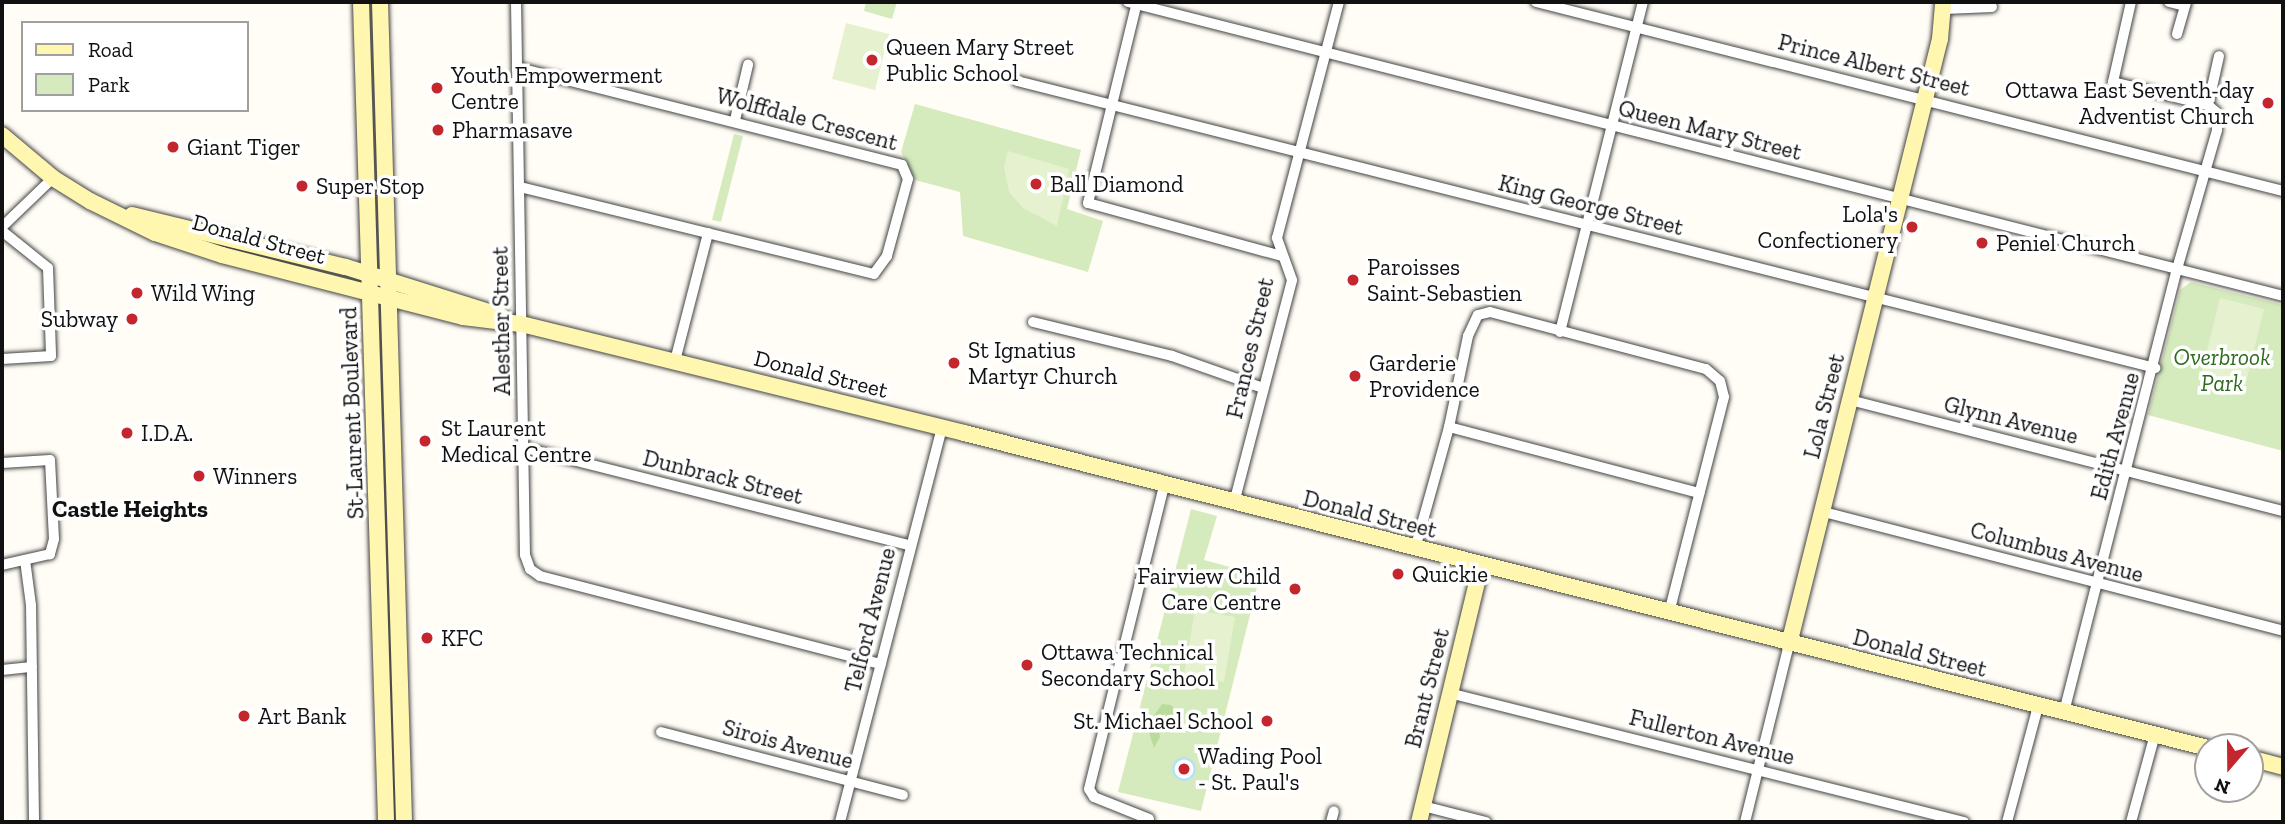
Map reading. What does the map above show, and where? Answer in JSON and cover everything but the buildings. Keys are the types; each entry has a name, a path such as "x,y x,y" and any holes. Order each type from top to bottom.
{"street":[{"name":"St-Laurent Boulevard","path":"361,2 386,822"},
{"name":"St-Laurent Boulevard","path":"380,2 404,822"},
{"name":"Alesther Street","path":"516,2 525,555 530,569 540,576 881,664"},
{"name":"Frances Street","path":"1234,503 1292,280 1277,238 1339,2"},
{"name":"Prince Albert Street","path":"1536,2 2283,191"},
{"path":"1560,332 1643,2"},
{"path":"2131,2 2113,82 2208,105 2219,55"},
{"path":"2169,2 2185,4 2178,34"},
{"name":"Queen Mary Street","path":"1134,3 1325,54 2283,296"},
{"path":"1134,3 1088,204 1091,208 1282,256"},
{"path":"1944,6 1992,6"},
{"name":"Lola Street","path":"1745,822 1924,100 1944,6"},
{"path":"735,120 748,65"},
{"name":"Wolffdale Crescent","path":"519,68 735,120 902,165 908,179 887,256 874,274 520,187"},
{"name":"King George Street","path":"1017,81 2155,369"},
{"name":"Edith Avenue","path":"2064,712 2155,369 2177,269 2217,130 2216,112 2208,105"},
{"name":"Donald Street","path":"2,135 53,178 155,233 205,250 463,317 522,324 675,361 1789,645 2194,744"},
{"path":"2,359 51,356 48,268 2,229 53,178"},
{"name":"Donald Street","path":"112,211 387,279 468,302 522,324"},
{"path":"675,361 708,233"},
{"path":"1415,549 1449,427 1468,336 1478,315 1490,312 1706,369 1720,381 1724,397 1669,613"},
{"path":"1033,322 1172,356 1263,388"},
{"name":"Glynn Avenue","path":"1850,400 2283,511"},
{"path":"1449,427 1699,493"},
{"name":"Telford Avenue","path":"840,822 942,428"},
{"name":"Dunbrack Street","path":"525,448 911,546"},
{"path":"2,463 50,460 54,547 50,554 2,565"},
{"path":"1153,806 1149,821 1094,797 1089,789 1164,485"},
{"name":"Columbus Avenue","path":"1820,511 2283,631"},
{"path":"26,560 32,667 34,822"},
{"name":"Brant Street","path":"1419,822 1482,565"},
{"path":"2,670 32,667"},
{"name":"Fullerton Avenue","path":"1449,693 1964,822"},
{"path":"2007,822 2038,706"},
{"name":"Sirois Avenue","path":"662,732 903,795"},
{"path":"2131,822 2155,734"},
{"path":"2264,762 2283,767"},
{"path":"1423,806 1486,822"},
{"path":"1331,822 1334,811"}],"green space":[{"path":"866,2 897,2 892,19 864,11"},
{"path":"846,23 889,34 875,90 832,79"},
{"path":"915,104 1081,150 1067,209 1103,221 1088,272 963,236 960,192 915,180 901,152"},
{"path":"734,134 743,136 721,222 712,220"},
{"name":"Ball Diamond","path":"1008,151 1069,169 1057,226 1023,208 1009,192 1004,167"},
{"name":"Overbrook Park","path":"2191,282 2283,305 2283,451 2148,415 2180,290"},
{"path":"2220,298 2264,309 2245,386 2201,375"},
{"path":"1191,509 1217,516 1204,560 1260,575 1201,811 1118,792"},
{"path":"1195,610 1235,617 1224,682 1184,675"},
{"path":"1162,704 1171,705 1177,712 1174,719 1158,724 1160,737 1154,748 1147,726"}],"water":[{"name":"Wading Pool - St. Paul's","path":"1184,757 1195,764 1196,769 1189,780 1184,781 1173,774 1172,769 1179,758"}],"place":[{"name":"Queen Mary Street Public School","path":"872,60"},
{"name":"Youth Empowerment Centre","path":"437,88"},
{"name":"Ottawa East Seventh-day Adventist Church","path":"2268,103"},
{"name":"Pharmasave","path":"438,130"},
{"name":"Giant Tiger","path":"173,147"},
{"name":"Ball Diamond","path":"1036,184"},
{"name":"Super Stop","path":"302,186"},
{"name":"Lola's Confectionery","path":"1912,227"},
{"name":"Peniel Church","path":"1982,243"},
{"name":"Paroisses Saint-Sebastien","path":"1353,280"},
{"name":"Wild Wing","path":"137,293"},
{"name":"Subway","path":"132,319"},
{"name":"St Ignatius Martyr Church","path":"954,363"},
{"name":"Garderie Providence","path":"1355,376"},
{"name":"I.D.A.","path":"127,433"},
{"name":"St Laurent Medical Centre","path":"425,441"},
{"name":"Winners","path":"199,476"},
{"name":"Quickie","path":"1398,574"},
{"name":"Fairview Child Care Centre","path":"1295,589"},
{"name":"KFC","path":"427,638"},
{"name":"Ottawa Technical Secondary School","path":"1027,665"},
{"name":"Art Bank","path":"244,716"},
{"name":"St. Michael School","path":"1267,721"},
{"name":"Wading Pool - St. Paul's","path":"1184,769"}],"district":[{"name":"Castle Heights","path":"130,509"}]}
